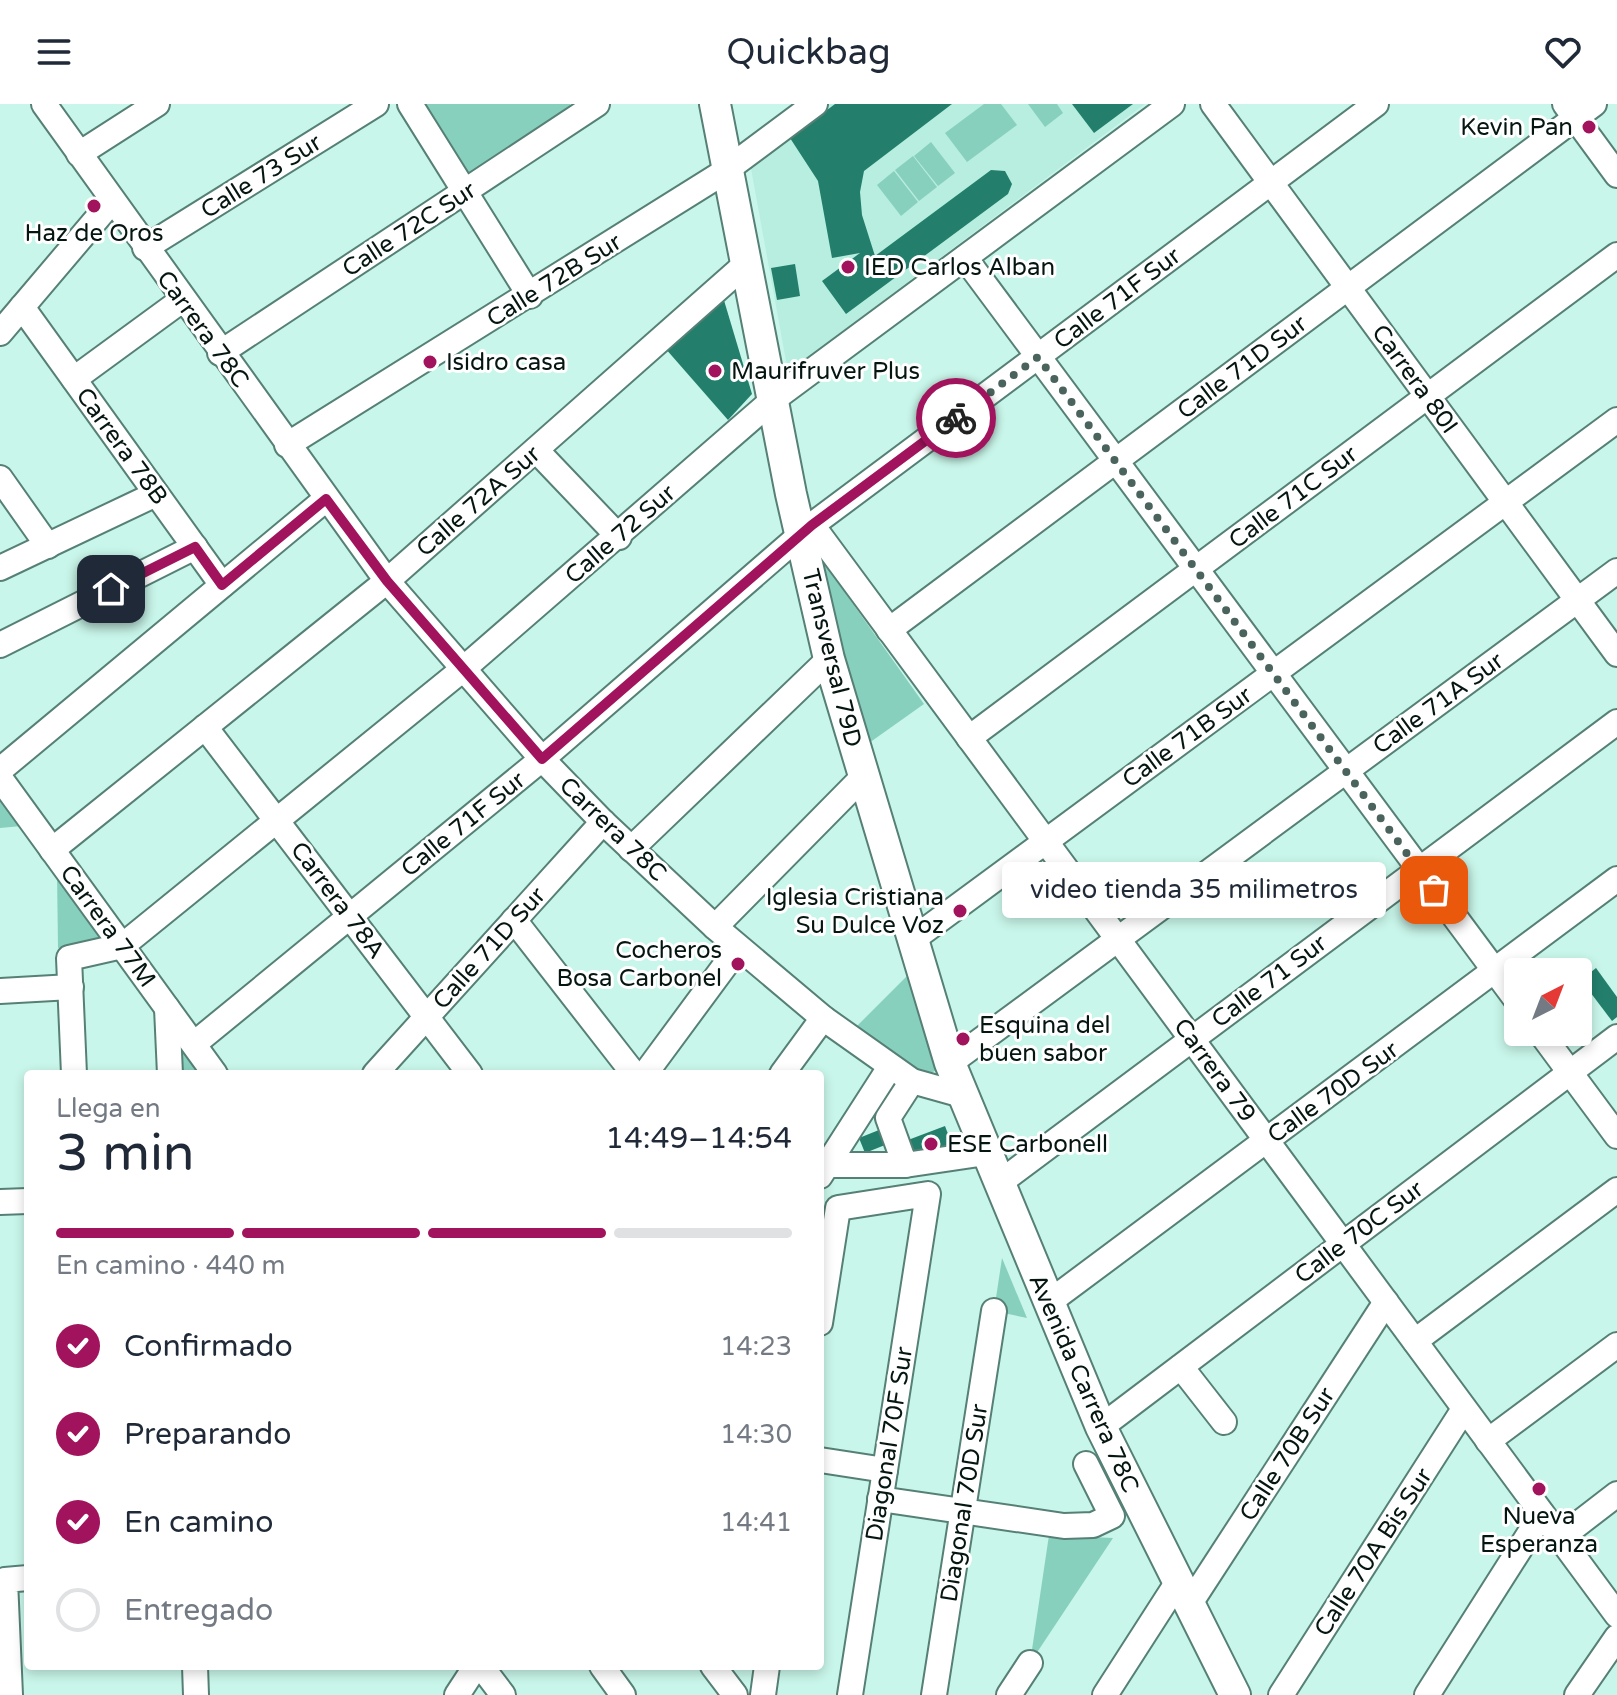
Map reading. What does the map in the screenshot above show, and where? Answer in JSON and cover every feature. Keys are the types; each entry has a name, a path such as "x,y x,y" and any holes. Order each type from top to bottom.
{"main road":[{"name":"Transversal 79D","path":"715,104 774,399 807,530 829,659 950,1063"},
{"name":"Avenida Carrera 78C","path":"950,1063 1101,1427 1102,1474 1183,1594 1224,1689"}],"street":[{"name":"Carrera 78C","path":"44,104 220,353 387,581 542,759 603,822 715,927 823,1018 912,1081 962,1095"},
{"path":"79,154 157,104"},
{"name":"Calle 73 Sur","path":"145,248 376,104"},
{"path":"410,104 530,296"},
{"name":"Calle 72C Sur","path":"220,353 597,104"},
{"name":"Calle 72B Sur","path":"287,445 728,170 815,104"},
{"name":"Calle 72 Sur","path":"71,987 69,958 122,946 275,818 462,670 619,537 774,399 1172,104"},
{"name":"Carrera 80I","path":"1213,104 1617,654"},
{"name":"Calle 71F Sur","path":"194,1044 542,759 807,530 1376,104"},
{"path":"1578,109 1617,175"},
{"name":"Calle 71D Sur","path":"889,630 1348,288 1578,109"},
{"path":"0,333 112,201"},
{"name":"Calle 71C Sur","path":"969,738 1617,255"},
{"path":"965,258 1504,984"},
{"name":"Calle 72A Sur","path":"52,850 387,581 747,263"},
{"path":"74,379 182,300"},
{"name":"Carrera 78B","path":"22,307 222,585"},
{"name":"Calle 71B Sur","path":"912,940 1617,420"},
{"path":"536,450 619,537"},
{"path":"0,478 48,546"},
{"path":"0,568 156,494"},
{"path":"0,770 326,499"},
{"name":"Carrera 79","path":"807,530 889,630 1617,1615"},
{"path":"0,645 195,547"},
{"name":"Calle 71A Sur","path":"950,1063 1617,571"},
{"path":"631,849 829,659"},
{"name":"Calle 71 Sur","path":"998,1184 1617,722"},
{"name":"Carrera 78A","path":"205,727 467,1070"},
{"path":"715,927 863,777"},
{"name":"Carrera 77M","path":"0,778 212,1070"},
{"name":"Calle 71D Sur","path":"379,1070 603,822"},
{"name":"Calle 70D Sur","path":"1048,1303 1496,973 1617,879"},
{"path":"514,920 631,1070"},
{"path":"648,1070 738,948"},
{"path":"0,991 71,987 74,1070"},
{"path":"167,1008 170,1070"},
{"path":"785,1070 823,1018"},
{"name":"Calle 70C Sur","path":"1101,1427 1617,1037"},
{"path":"1550,1046 1617,1136"},
{"path":"824,1169 890,1067"},
{"path":"905,1165 888,1118 912,1081"},
{"path":"824,1171 905,1165 986,1153"},
{"path":"1415,1341 1617,1190"},
{"name":"Diagonal 70F Sur","path":"824,1297 838,1208 928,1194 850,1695"},
{"path":"0,1202 24,1201"},
{"name":"Calle 70B Sur","path":"1105,1695 1183,1594 1386,1302"},
{"name":"Diagonal 70D Sur","path":"934,1695 994,1311"},
{"path":"1488,1441 1617,1345"},
{"path":"1181,1367 1224,1422"},
{"name":"Calle 70A Bis Sur","path":"1281,1695 1464,1409"},
{"path":"824,1461 885,1470"},
{"path":"880,1499 1051,1524 1093,1525 1112,1516 1102,1474"},
{"path":"1560,1538 1617,1494"},
{"path":"1427,1695 1542,1514"},
{"path":"10,1695 16,1579"},
{"path":"1577,1695 1617,1637"},
{"path":"1009,1695 1030,1663"},
{"path":"195,1670 196,1695"},
{"path":"457,1695 476,1670"},
{"path":"482,1670 503,1695"},
{"path":"605,1670 623,1695"},
{"path":"716,1670 735,1695"},
{"path":"763,1695 766,1670"}],"shaded area":[{"path":"422,104 570,104 574,111 468,177"},
{"name":"IED Carlos Alban","path":"829,104 1145,104 788,372 750,163"},
{"path":"984,104 1001,104 1017,125 967,162 945,133"},
{"path":"1028,104 1057,104 1063,113 1045,127"},
{"path":"931,142 955,173 938,186 914,156"},
{"path":"913,156 937,187 919,201 895,170"},
{"path":"894,171 918,202 901,216 877,185"},
{"path":"814,549 924,704 869,743"},
{"path":"0,796 22,826 0,828"},
{"path":"57,873 103,936 58,948"},
{"path":"908,975 941,1068 925,1076 855,1028"},
{"path":"178,1040 199,1070 180,1070"},
{"path":"1002,1258 1027,1318 994,1311"},
{"path":"1049,1535 1113,1538 1030,1663"}],"building":[{"path":"835,104 952,104 864,171 860,192 862,215 875,256 991,170 1005,171 1012,184 1008,194 846,314 822,281 860,253 832,258 818,181 790,138"},
{"path":"1072,104 1133,104 1094,133"},
{"path":"795,264 800,296 777,300 771,268"},
{"name":"Maurifruver Plus","path":"723,297 752,394 728,420 665,348"},
{"path":"1596,968 1617,997 1617,1017 1612,1021 1592,995 1592,971"},
{"name":"ESE Carbonell","path":"945,1126 953,1147 917,1162 908,1140"},
{"name":"ESE Carbonell","path":"879,1130 885,1145 865,1153 859,1138"}],"way so far":[{"path":"956,418 1038,357 1434,890"}],"place":[{"name":"Kevin Pan","path":"1589,127"},
{"name":"Haz de Oros","path":"94,206"},
{"name":"IED Carlos Alban","path":"848,267"},
{"name":"Isidro casa","path":"430,362"},
{"name":"Maurifruver Plus","path":"715,371"},
{"name":"video tienda 35 milimetros","path":"1434,890"},
{"name":"Iglesia Cristiana Su Dulce Voz","path":"960,911"},
{"name":"Cocheros Bosa Carbonel","path":"738,964"},
{"name":"Esquina del buen sabor","path":"963,1039"},
{"name":"ESE Carbonell","path":"931,1144"},
{"name":"Nueva Esperanza","path":"1539,1489"}],"route":[{"path":"111,589 195,547 222,585 326,499 387,581 542,759 812,525 956,418"}]}
